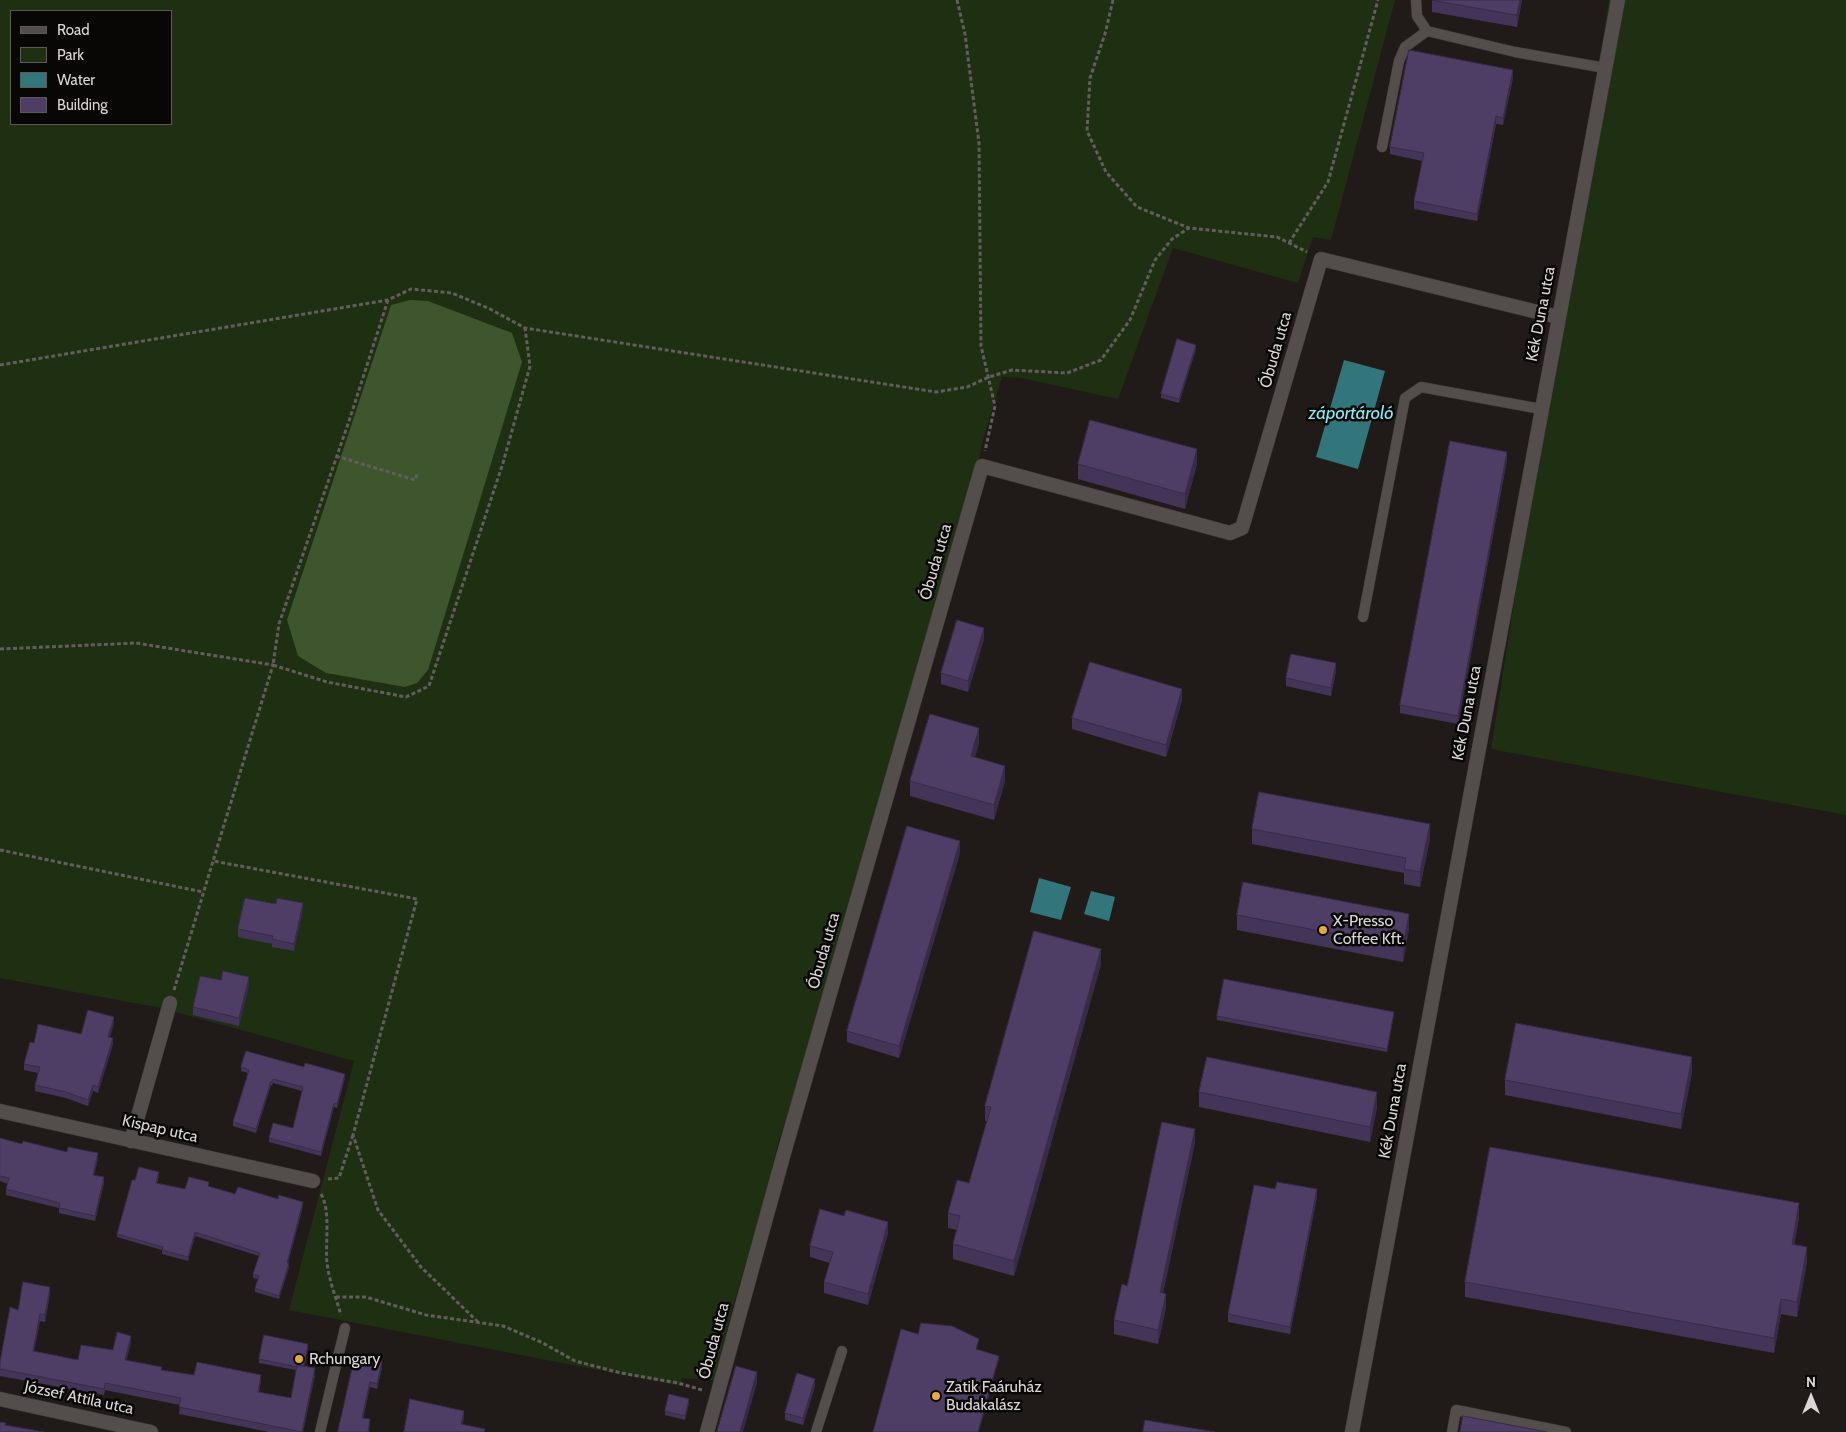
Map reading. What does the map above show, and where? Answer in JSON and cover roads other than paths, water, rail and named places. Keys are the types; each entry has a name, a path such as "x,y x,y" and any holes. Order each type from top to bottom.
{"street":[{"name":"Kék Duna utca","path":"1352,1432 1618,0"},
{"name":"Óbuda utca","path":"707,1432 784,1153 982,466 1230,532 1242,528 1321,259 1558,317"},
{"path":"131,1141 170,1003"},
{"name":"Kispap utca","path":"0,1111 313,1181"},
{"name":"József Attila utca","path":"0,1399 151,1432"}],"lane":[{"path":"1416,0 1417,16 1427,31 1515,52 1605,68"},
{"path":"1382,147 1399,61 1405,47 1427,31"},
{"path":"1363,617 1406,398 1421,387 1541,409"},
{"path":"320,1432 345,1328"},
{"path":"816,1432 842,1351"},
{"path":"1452,1432 1456,1410 1566,1432"}],"water":[{"name":"záportároló","path":"1344,360 1385,371 1358,469 1316,457"},
{"path":"1039,878 1071,887 1061,920 1030,912"},
{"path":"1091,891 1115,897 1109,921 1084,914"}],"place":[{"name":"X-Presso Coffee Kft.","path":"1323,930"},
{"name":"Rchungary","path":"299,1359"},
{"name":"Zatik Faáruház Budakalász","path":"936,1396"}]}
